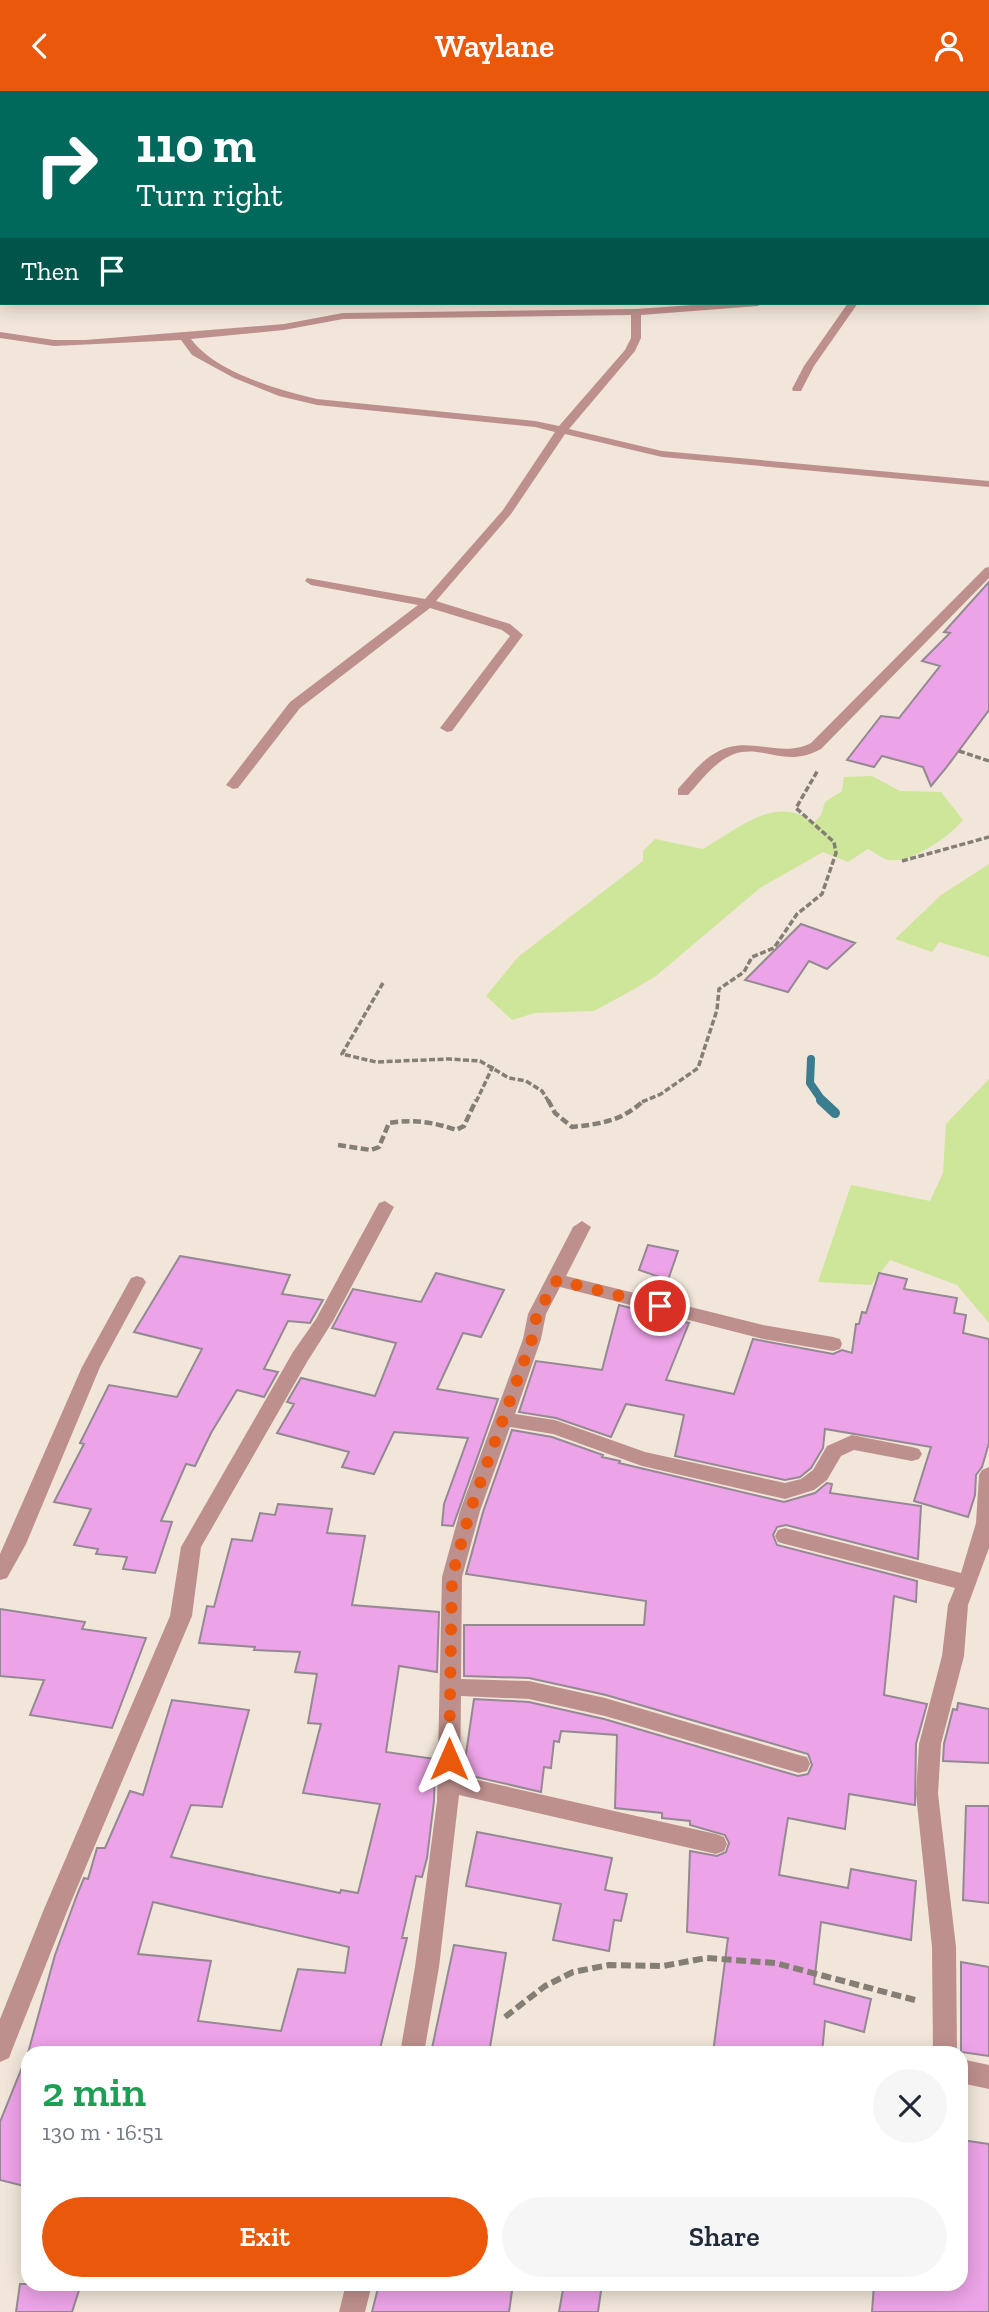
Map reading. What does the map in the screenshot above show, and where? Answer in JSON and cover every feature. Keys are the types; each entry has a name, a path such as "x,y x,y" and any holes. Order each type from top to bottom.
{"street":[{"path":"447,305 453,313"},
{"path":"0,335 54,343 184,337 284,327 343,316 636,312 714,305"},
{"path":"797,389 807,366 842,323 852,305"},
{"path":"233,785 295,705 428,603 507,512 562,430 631,351 636,338 636,312"},
{"path":"184,337 196,353 218,366 279,393 355,407 499,420 562,430 662,454 989,484"},
{"path":"683,792 710,763 731,750 753,747 776,753 804,754 816,746 989,571"},
{"path":"311,581 428,603 506,627 517,635 447,728"},
{"path":"0,2050 56,1909 181,1616 191,1548 293,1368 316,1336 385,1207"},
{"path":"413,2046 427,1967 449,1783 452,1577 470,1511 532,1339 537,1314 557,1280 582,1227"},
{"path":"557,1280 764,1332 833,1344"},
{"path":"0,1572 16,1544 91,1367 137,1282"},
{"path":"504,1419 555,1427 642,1459 785,1491 807,1485 820,1475 834,1451 852,1441 912,1454"},
{"path":"945,2046 944,1947 927,1794 930,1744 953,1656 958,1605 986,1523 989,1475"},
{"path":"785,1536 967,1583"},
{"path":"449,1687 529,1691 567,1699 685,1729 799,1764"},
{"path":"449,1783 716,1844"},
{"path":"968,2072 989,2077"},
{"path":"352,2312 357,2291"}],"path":[{"path":"959,751 989,761"},
{"path":"383,983 342,1054 376,1062 449,1059 480,1061 493,1066 509,1078 526,1081 542,1091 555,1113 572,1127 603,1124 631,1113 645,1099 661,1094 698,1068 703,1043 719,1005 719,989 735,981 750,966 752,957 774,948 797,914 822,894 836,853 834,842 796,808 814,781 818,769 812,759 804,754"},
{"path":"902,861 989,837"},
{"path":"338,1145 371,1150 379,1147 389,1123 408,1119 440,1124 456,1130 464,1126 493,1066"},
{"path":"505,2017 527,2003 537,1989 562,1976 594,1965 623,1963 662,1966 692,1959 754,1960 812,1972 943,2008"}],"green space":[{"path":"872,776 900,791 941,792 963,820 929,848 898,860 886,859 868,849 848,862 823,852 760,888 656,976 594,1011 535,1013 512,1020 486,996 518,957 643,861 643,851 655,839 703,849 743,824 771,813 800,815 814,823 821,815 825,802 842,791 844,777"},
{"path":"989,864 989,957 939,942 932,952 895,939 941,895"},
{"path":"989,1079 989,1323 957,1285 890,1260 871,1285 818,1282 851,1185 930,1201 943,1173 946,1124"}],"building":[{"path":"989,582 989,710 946,768 931,786 923,767 882,756 874,767 847,760 881,716 899,718 940,666 922,661 950,633 944,632"},
{"path":"801,924 855,943 827,969 809,961 788,992 745,980"},
{"path":"648,1245 678,1251 668,1280 639,1270"},
{"path":"180,1256 290,1275 282,1294 323,1300 310,1323 288,1321 264,1369 278,1372 264,1397 237,1390 195,1466 186,1464 161,1521 172,1522 155,1573 123,1569 127,1557 96,1554 98,1549 74,1545 91,1509 54,1502 84,1444 80,1443 109,1385 177,1397 202,1349 134,1332"},
{"path":"436,1273 504,1290 481,1337 463,1333 437,1389 498,1399 453,1526 442,1525 444,1504 468,1438 394,1432 374,1474 342,1467 349,1452 277,1433 294,1404 287,1402 301,1378 375,1396 396,1343 332,1328 353,1289 421,1302"},
{"path":"879,1273 907,1279 904,1289 957,1298 954,1313 966,1315 963,1333 989,1339 989,1443 982,1467 976,1475 975,1495 968,1517 914,1501 931,1447 825,1429 823,1448 811,1468 800,1477 785,1480 675,1456 684,1415 626,1404 611,1437 556,1418 519,1412 536,1361 602,1370 619,1305 689,1323 666,1380 734,1394 753,1339 833,1354 842,1350 852,1353 856,1324 859,1324 862,1312 866,1313"},
{"path":"512,1430 552,1437 603,1455 602,1457 620,1461 619,1463 784,1502 815,1493 827,1483 832,1484 830,1493 921,1506 918,1559 786,1525 777,1527 773,1535 777,1545 917,1581 916,1602 894,1596 884,1695 927,1704 916,1744 915,1805 849,1794 845,1829 788,1818 779,1875 848,1888 851,1869 916,1881 911,1940 821,1922 814,1984 871,1999 864,2032 825,2021 823,2046 714,2046 728,1938 687,1932 690,1851 717,1856 726,1852 729,1843 725,1835 690,1825 690,1821 662,1818 662,1813 615,1808 617,1735 561,1731 559,1742 554,1741 551,1768 544,1767 541,1792 463,1774 474,1699 529,1702 604,1719 798,1776 808,1774 812,1765 808,1754 606,1695 529,1678 464,1676 464,1625 644,1625 646,1601 466,1574 483,1512"},
{"path":"278,1504 332,1509 327,1533 365,1536 352,1605 439,1612 437,1672 399,1666 386,1752 435,1759 434,1801 427,1858 422,1877 416,1876 402,1938 407,1938 381,2046 30,2046 55,1955 77,1895 84,1878 88,1879 97,1848 105,1848 130,1791 143,1795 172,1700 249,1710 222,1807 191,1805 171,1857 340,1893 341,1890 358,1893 380,1804 303,1793 321,1724 308,1723 317,1674 295,1672 300,1652 199,1643 207,1606 214,1607 232,1539 252,1541 260,1513 275,1515","holes":["153,1902 349,1947 345,1973 298,1969 281,2031 198,2021 211,1961 138,1954"]},
{"path":"0,1609 85,1622 82,1629 146,1638 112,1728 30,1715 44,1680 0,1676"},
{"path":"958,1703 989,1709 989,1763 943,1761 944,1744 953,1709 957,1710"},
{"path":"966,1806 989,1806 989,1903 963,1900"},
{"path":"477,1832 612,1858 605,1890 627,1894 621,1921 614,1920 609,1951 553,1940 561,1904 466,1886"},
{"path":"454,1945 506,1953 490,2046 432,2046"},
{"path":"961,1962 989,1967 989,2056 968,2053 968,2046 961,2046"},
{"path":"21,2070 21,2185 0,2180 0,2122"},
{"path":"968,2141 989,2144 989,2312 872,2312 874,2291 968,2291"},
{"path":"20,2284 21,2291 79,2291 72,2312 16,2312"},
{"path":"377,2291 512,2291 509,2312 372,2312"},
{"path":"563,2291 601,2291 598,2312 559,2312"}],"waterway":[{"path":"811,1059 810,1083 823,1102"},
{"path":"823,1102 835,1113"}],"route":[{"path":"449,1759 452,1577 470,1511 532,1339 537,1314 557,1280 660,1306"}]}
